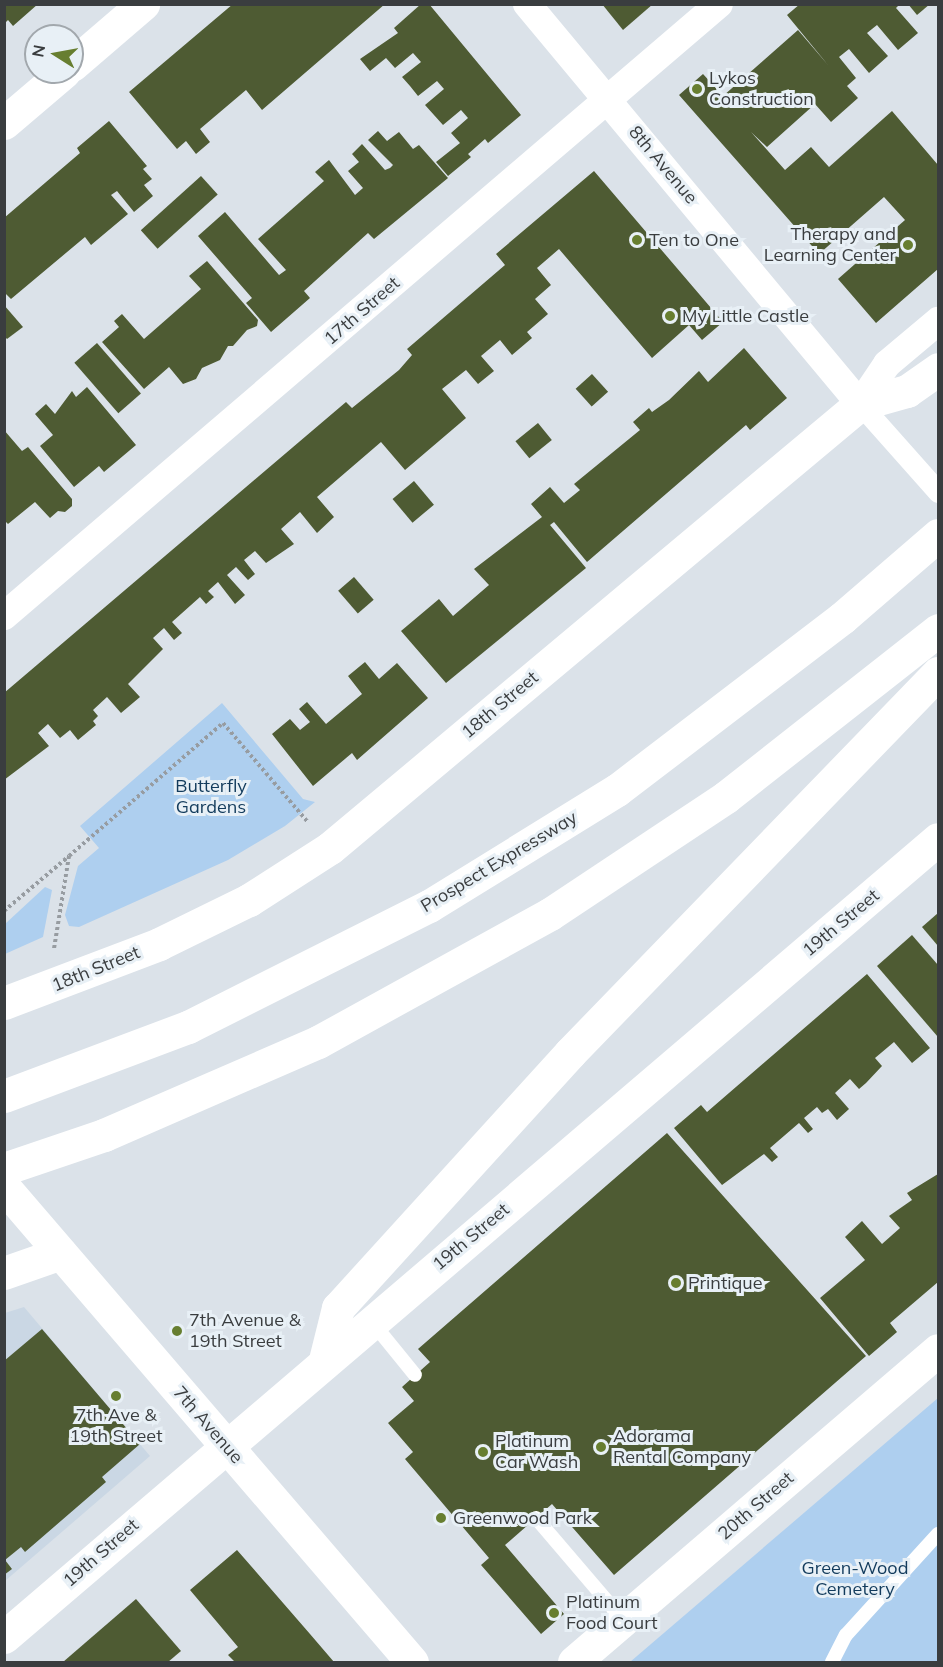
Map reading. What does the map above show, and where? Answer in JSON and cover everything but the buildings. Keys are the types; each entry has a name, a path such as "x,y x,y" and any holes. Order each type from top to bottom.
{"main road":[{"path":"84,55 143,4"},
{"path":"4,123 50,84"},
{"path":"860,404 907,391 939,369"},
{"name":"18th Street","path":"4,1003 159,944 249,900 330,848 860,404"},
{"name":"Prospect Expressway","path":"4,1096 188,1027 429,906 617,790 842,618 939,535"},
{"path":"4,1169 104,1135 318,1042 549,914 726,797 939,630"},
{"path":"325,1360 338,1308 570,1053 939,673"},
{"name":"19th Street","path":"4,1637 325,1360 939,839"},
{"name":"7th Avenue","path":"13,1197 412,1662"},
{"path":"4,1273 61,1252"},
{"name":"20th Street","path":"574,1662 939,1350"}],"street":[{"name":"8th Avenue","path":"527,4 860,404 939,492"},
{"name":"17th Street","path":"4,616 719,4"},
{"name":"18th Street","path":"860,404 887,364 939,321"}],"lane":[{"path":"372,1322 415,1375"},
{"path":"536,1518 623,1620"},
{"path":"832,1662 846,1635 939,1534"}],"path":[{"path":"4,911 223,723 308,822"},
{"path":"54,950 69,856"}],"shaded area":[{"path":"24,1307 150,1456 5,1581 5,1313"}],"green space":[{"name":"Butterfly Gardens","path":"222,703 303,799 315,802 285,826 228,860 79,927 69,926 65,915 78,866 99,848 80,826"},
{"path":"45,887 52,890 43,937 5,954 5,924"},
{"name":"Green-Wood Cemetery","path":"938,1398 938,1662 630,1662"}],"place":[{"name":"Lykos Construction","path":"697,89"},
{"name":"Ten to One","path":"637,240"},
{"name":"Therapy and Learning Center","path":"908,245"},
{"name":"My Little Castle","path":"670,316"},
{"name":"Printique","path":"676,1283"},
{"name":"7th Avenue & 19th Street","path":"177,1331"},
{"name":"7th Ave & 19th Street","path":"116,1396"},
{"name":"Adorama Rental Company","path":"601,1447"},
{"name":"Platinum Car Wash","path":"483,1452"},
{"name":"Greenwood Park","path":"441,1518"},
{"name":"Platinum Food Court","path":"554,1613"}]}
